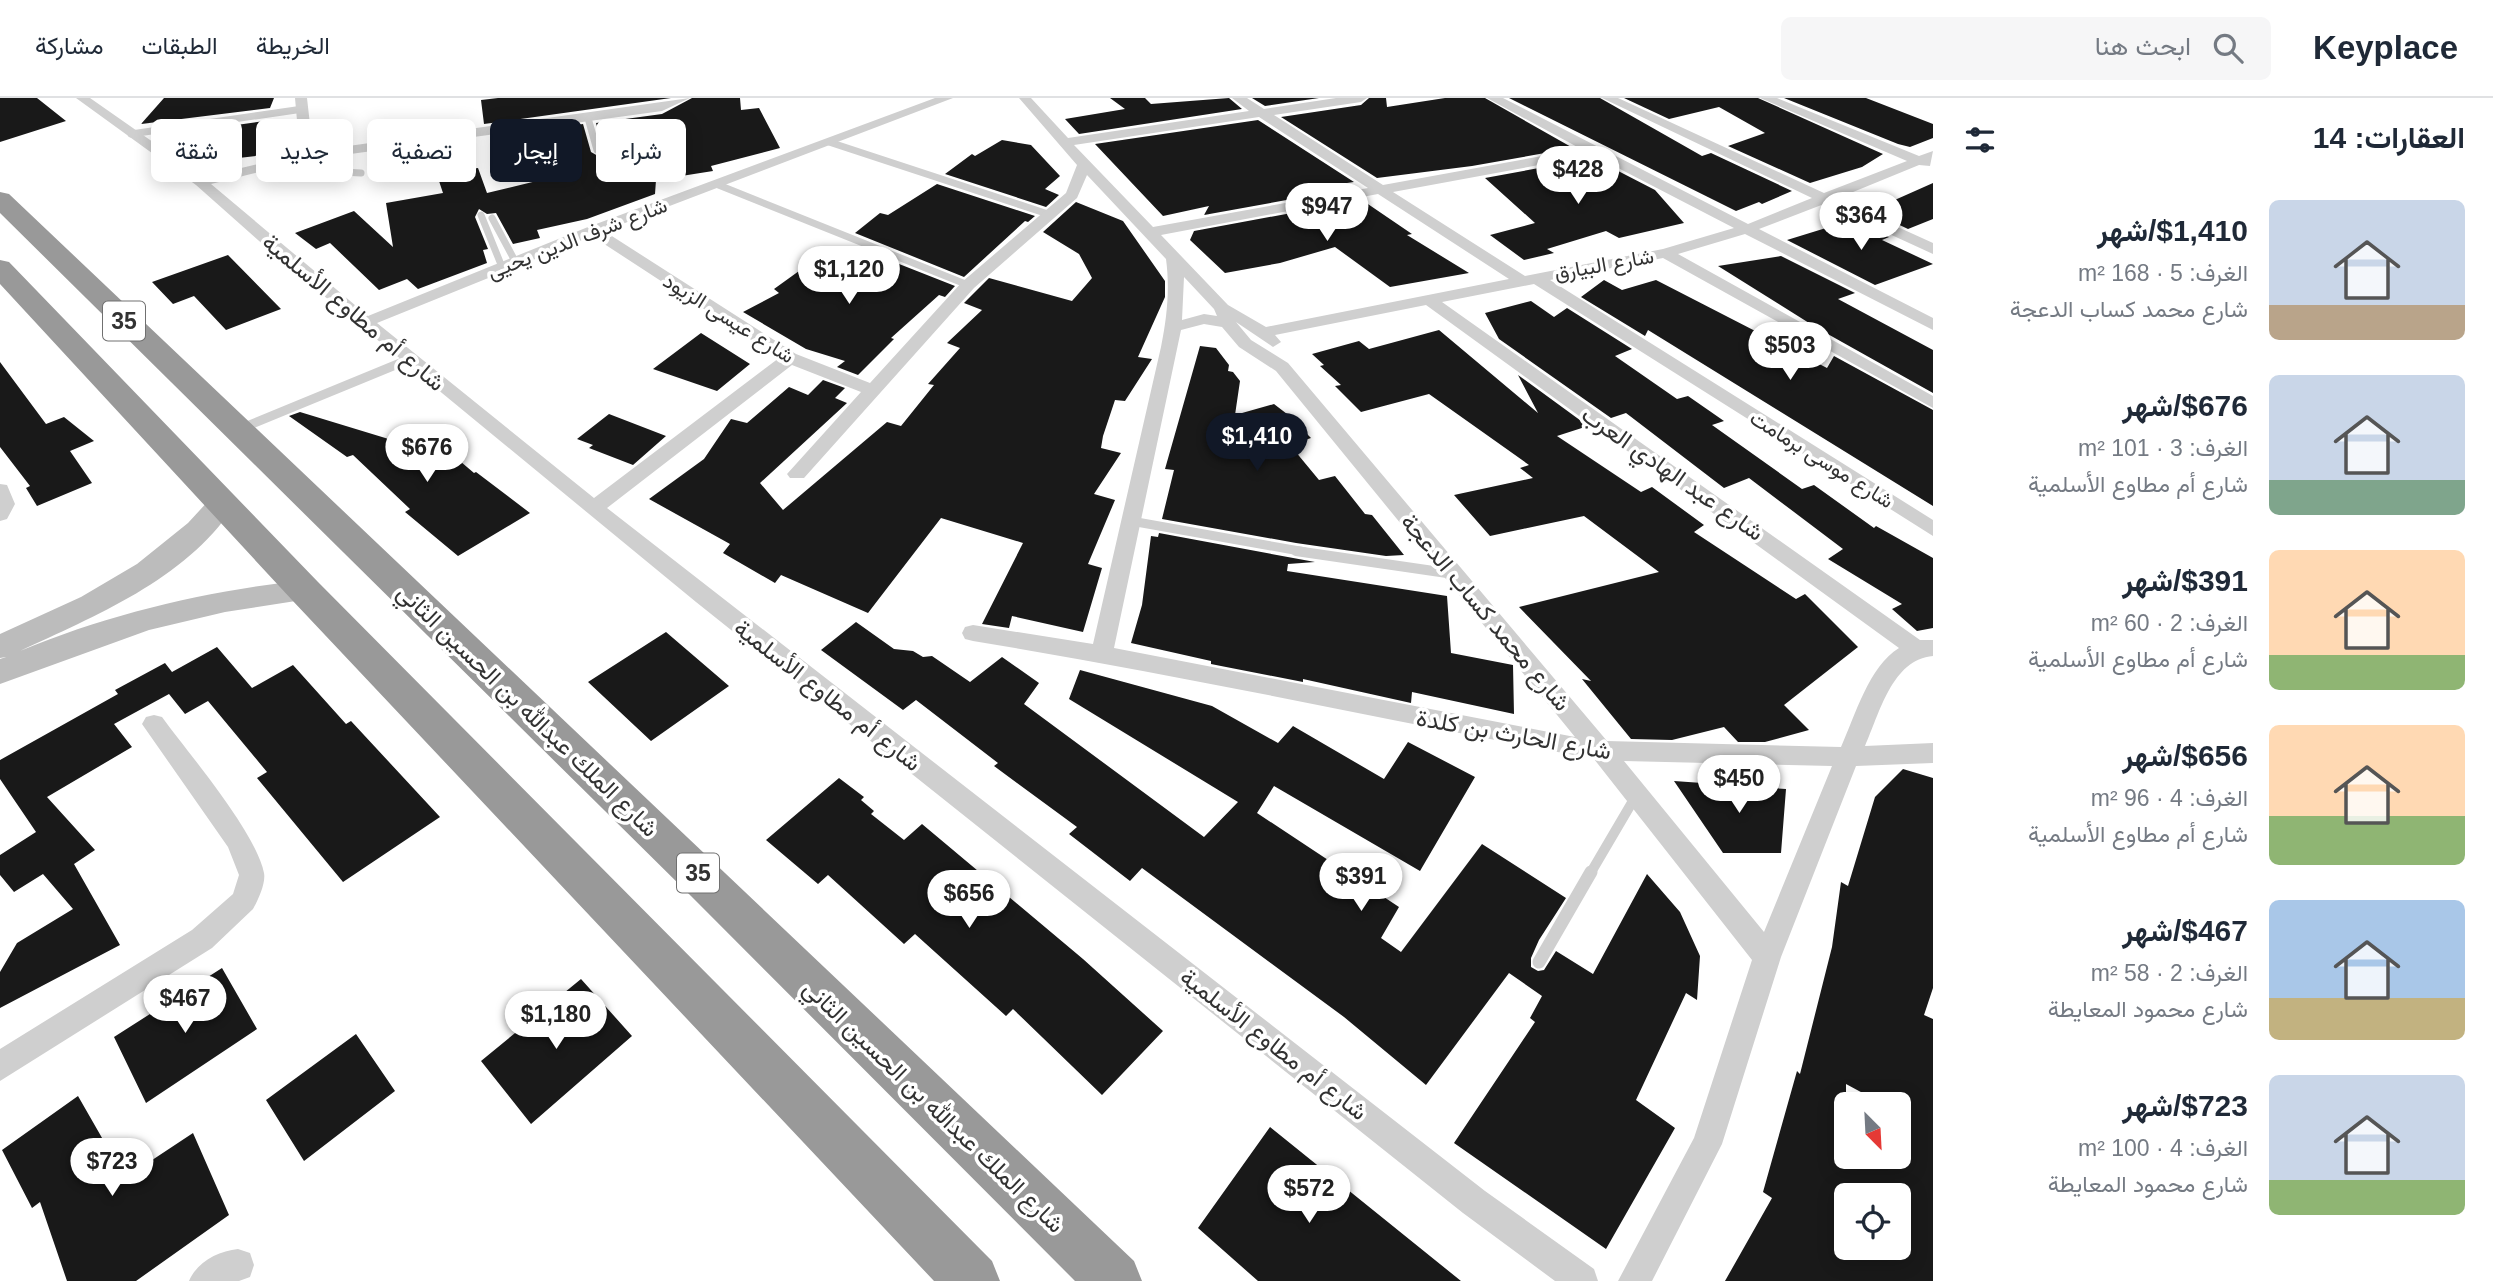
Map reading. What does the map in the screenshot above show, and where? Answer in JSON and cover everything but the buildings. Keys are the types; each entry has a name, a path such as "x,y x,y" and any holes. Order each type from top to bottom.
{"highway":[{"name":"شارع الملك عبدالله بن الحسين الثاني","path":"0,199 707,882 1114,1281"},
{"name":"35","path":"0,268 304,591 972,1281"}],"street":[{"name":"شارع أم مطاوع الأسلمية","path":"82,98 151,148"},
{"path":"476,134 662,107 684,98"},
{"name":"شارع شرف الدين يحيى","path":"366,322 593,230 947,98"},
{"name":"شارع محمد كساب الدعجة","path":"1025,98 1084,165 1152,232 1254,351 1282,367 1457,575 1767,957"},
{"name":"شارع موسى برمامت","path":"1238,98 1933,529"},
{"path":"1064,143 1361,98"},
{"path":"1493,98 1933,325"},
{"path":"1608,98 1933,249"},
{"path":"1766,98 1929,161"},
{"path":"1152,232 1596,150"},
{"name":"شارع البيارق","path":"1264,332 1527,278 1665,253 1746,229 1929,161"},
{"path":"1084,165 1084,194"},
{"name":"شارع أم مطاوع الأسلمية","path":"201,182 289,260 703,597 1474,1202 1582,1281"},
{"path":"797,474 968,285 1048,214 1084,194 1115,197"},
{"name":"شارع عيسى الزيود","path":"593,230 790,358 872,390"},
{"path":"1665,253 1933,403"},
{"path":"1102,654 1112,592 1173,327 1177,278 1174,258"},
{"name":"شارع عبد الهادي العرب","path":"1428,299 1925,648"},
{"path":"1173,327 1192,320 1216,304"},
{"path":"1173,327 1216,304"},
{"name":"شارع محمد كساب الدعجة","path":"1216,304 1264,332 1277,349 1282,367"},
{"path":"594,508 790,358"},
{"path":"0,490 5,504 0,514"},
{"path":"0,647 135,582 178,551 221,504"},
{"path":"0,672 56,647 145,617 220,600 304,591"},
{"name":"شارع الحارث بن كلدة","path":"973,633 1102,654 1305,696 1601,751 1848,757 1933,753"},
{"path":"1634,1281 1707,1143 1767,957 1848,757 1883,681 1899,659 1925,648"},
{"path":"0,1066 202,939 244,901 252,875 238,841 154,724"},
{"path":"205,1281 227,1266 242,1273"}],"lane":[{"path":"131,134 302,103"},
{"path":"588,118 596,146"},
{"path":"829,142 1048,214"},
{"path":"353,173 361,173"},
{"path":"716,184 968,285"},
{"path":"481,215 508,264"},
{"path":"492,218 508,264"},
{"path":"238,430 410,359"},
{"path":"1130,521 1343,559 1457,575"},
{"path":"1539,962 1637,794"}]}
